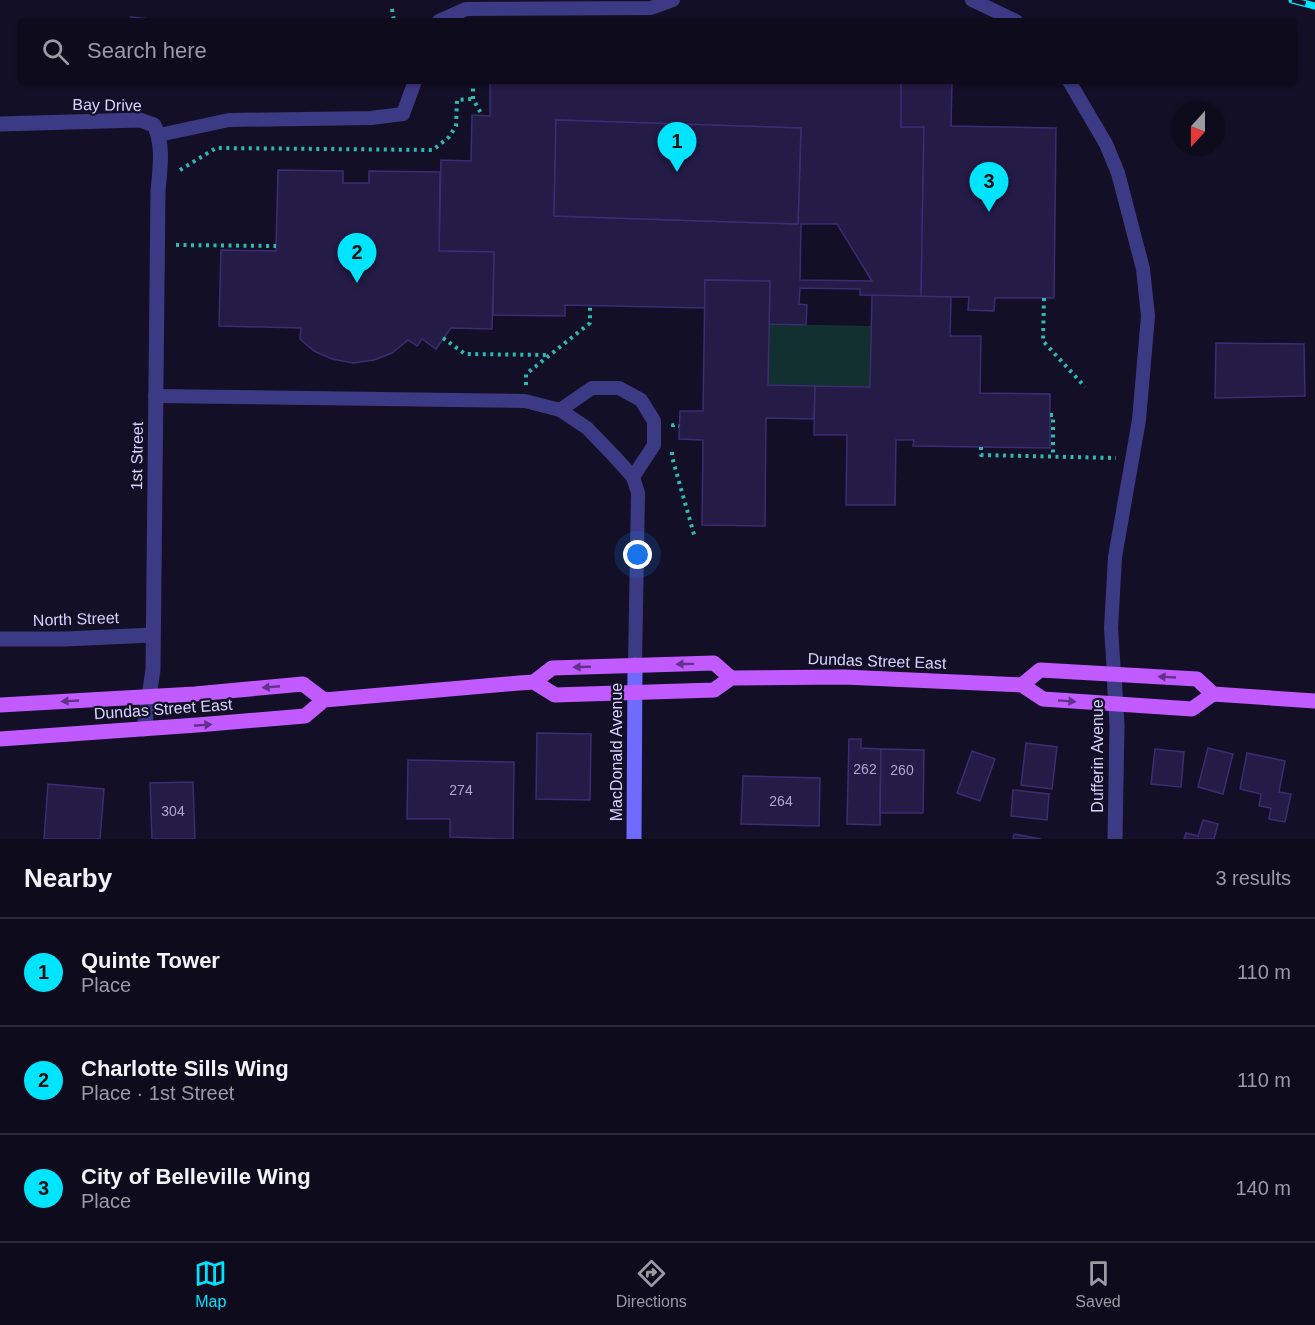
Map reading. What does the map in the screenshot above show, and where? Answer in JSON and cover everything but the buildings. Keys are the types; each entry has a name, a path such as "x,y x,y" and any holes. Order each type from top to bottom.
{"main road":[{"name":"Dundas Street East","path":"0,739 305,716 324,700 534,682 552,668 714,663 731,678"},
{"path":"1022,685 1040,670 1114,674 1197,679 1213,694 1315,701"},
{"name":"Dundas Street East","path":"534,682 555,695 714,690 731,678 844,677 1022,685 1043,699 1192,709 1213,694"},
{"name":"Dundas Street East","path":"0,705 149,697 303,684 324,700"}],"street":[{"name":"Bay Drive","path":"0,124 140,120 154,125 159,135"},
{"path":"159,135 161,149 159,183"},
{"name":"1st Street","path":"144,729 153,670 159,183"},
{"name":"North Street","path":"0,639 153,635"},
{"name":"MacDonald Avenue","path":"634,839 635,665"},
{"name":"Dufferin Avenue","path":"1114,674 1116,704 1115,839"}],"lane":[{"path":"446,18 466,9 651,8 673,0"},
{"path":"972,0 1010,18"},
{"path":"159,135 230,120 371,118 403,114 414,84"},
{"path":"1071,84 1106,144 1118,173 1143,269 1148,316 1139,420 1115,557 1111,628 1114,674"},
{"path":"560,410 592,388 619,388 641,400 654,421 654,445 633,477"},
{"path":"156,396 525,401 560,410 587,428 615,456 633,477 638,493 635,665"}],"path":[{"path":"392,9 394,18"},
{"path":"473,84 473,99 482,115"},
{"path":"159,183 216,148 433,150 449,137 456,126 457,100 473,99"},
{"path":"157,244 276,246"},
{"path":"1044,298 1043,341 1085,387"},
{"path":"525,401 526,374 590,323 590,306"},
{"path":"443,338 465,354 549,355"},
{"path":"1050,415 1053,416 1053,456"},
{"path":"673,432 673,425 679,426"},
{"path":"981,447 981,455 1132,458"},
{"path":"672,448 672,457 695,538"}],"green space":[{"path":"769,324 871,326 870,387 768,385"}],"railway":[{"path":"1292,0 1315,6"}],"place":[{"name":"Quinte Tower","path":"677,172"},
{"name":"City of Belleville Wing","path":"989,212"},
{"name":"Charlotte Sills Wing","path":"357,283"}]}
